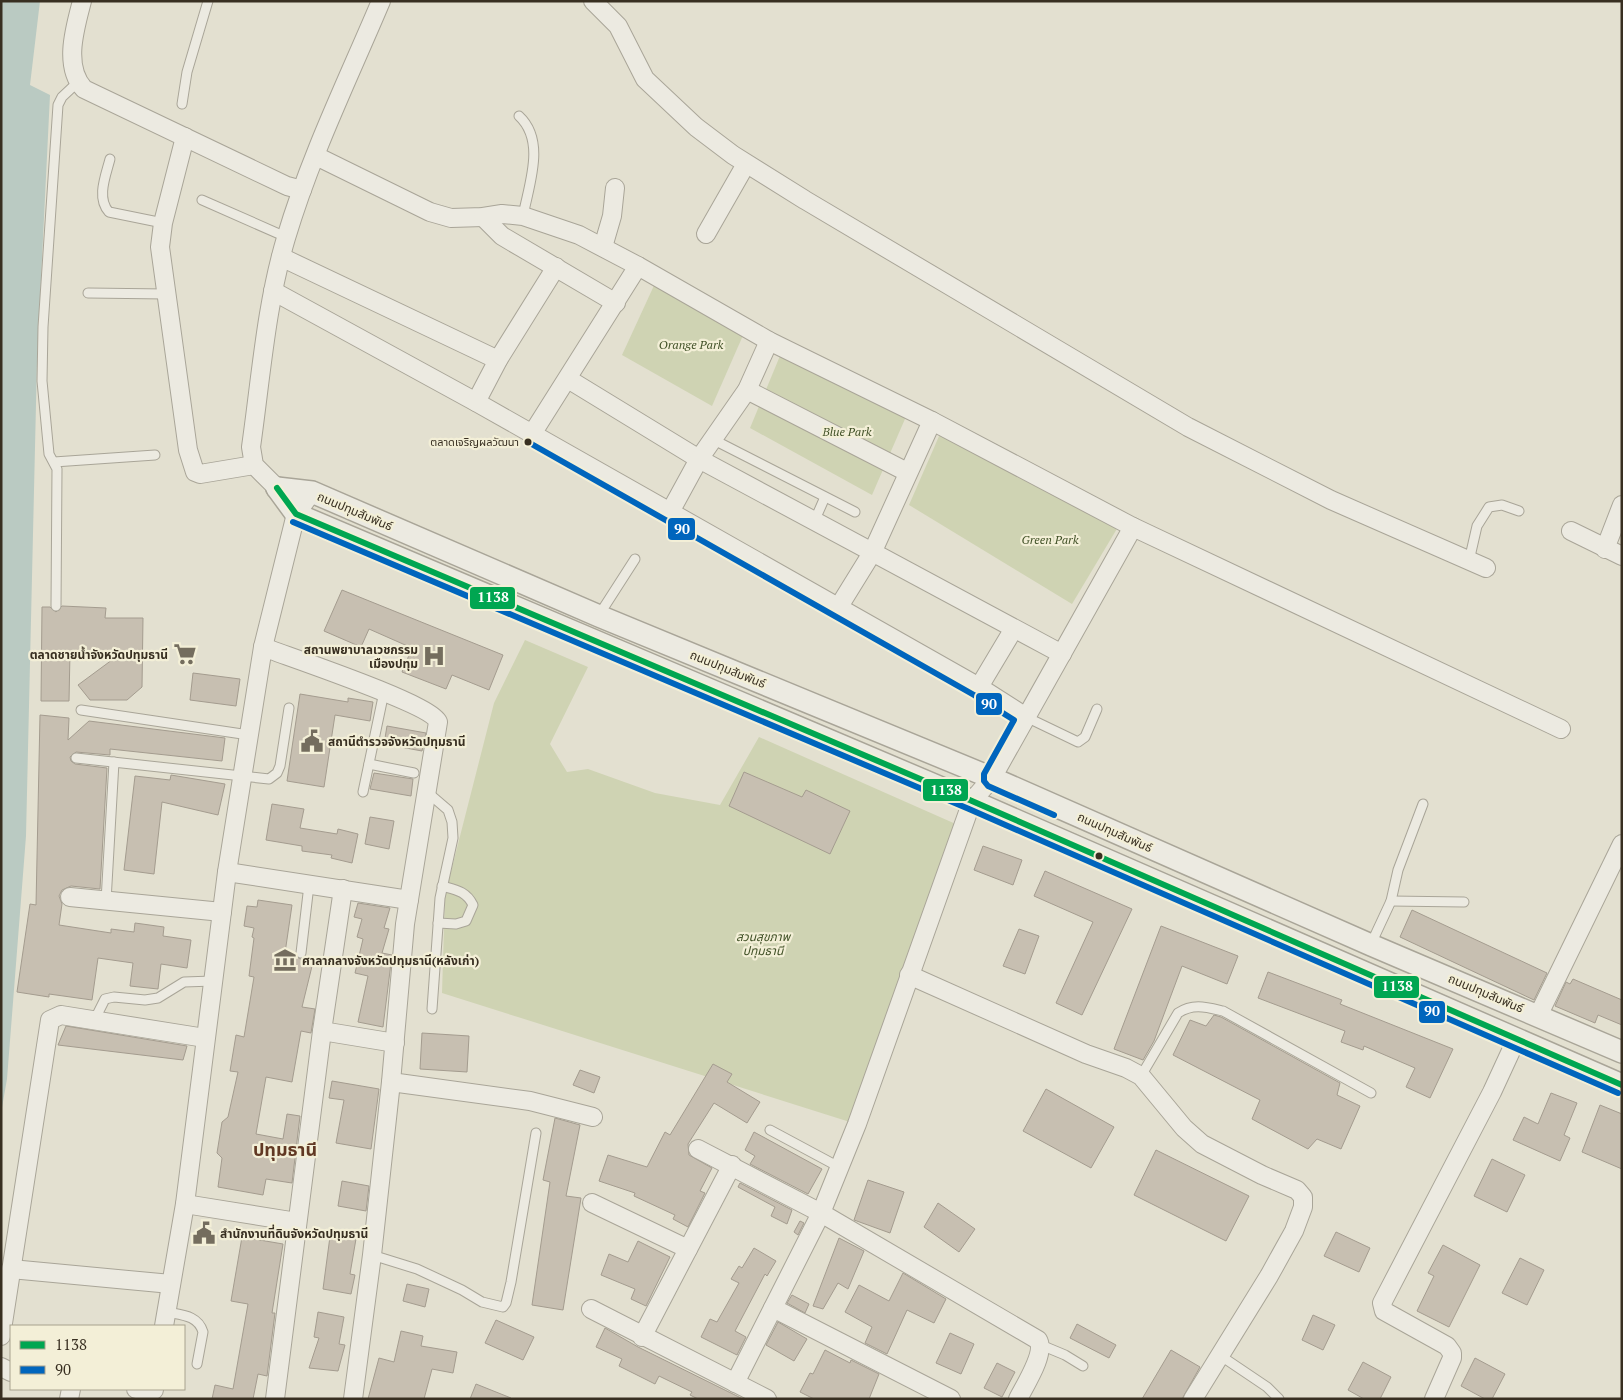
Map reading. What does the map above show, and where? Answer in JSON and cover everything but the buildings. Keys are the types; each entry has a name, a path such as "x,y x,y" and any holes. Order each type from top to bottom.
{"street":[{"path":"82,1 72,62 78,82 91,94 287,186 302,190"},
{"path":"296,514 277,488 254,465 251,447 273,291 286,237 302,190 380,1"},
{"path":"593,1 618,26 645,79 696,127 746,164 1188,427 1331,500 1486,568"},
{"path":"186,137 162,223 160,247 188,450 195,472 204,474 254,465"},
{"path":"316,156 430,212 451,218 483,218 502,214 523,216 579,234 769,341 932,421 1133,527 1561,729"},
{"path":"706,234 746,164"},
{"path":"603,247 612,216 615,188"},
{"path":"483,218 502,236 616,303"},
{"path":"281,257 498,360"},
{"path":"532,434 638,266"},
{"path":"476,402 498,360 556,267"},
{"path":"273,291 476,402 978,687 1026,717"},
{"path":"670,512 699,458 714,440 747,390 769,341"},
{"path":"568,379 699,458 872,554 1062,654"},
{"path":"747,390 907,472"},
{"path":"838,608 872,554 907,472 932,421"},
{"name":"ถนนปทุมสัมพันธ์","path":"277,488 312,492 599,616 992,778 1371,945 1622,1052"},
{"path":"165,1319 185,1204 227,872 263,648 296,514 312,492"},
{"path":"1605,549 1622,505"},
{"name":"ถนนปทุมสัมพันธ์","path":"296,514 972,801 1622,1085"},
{"path":"735,1382 821,1213 857,1124 972,801 992,778 1133,527"},
{"path":"1571,531 1622,556"},
{"path":"978,687 1014,630"},
{"path":"263,648 384,692 431,714 436,719 438,727 409,900 372,1255 353,1399"},
{"path":"1538,1016 1622,844"},
{"path":"227,872 409,900"},
{"path":"276,1399 322,1031 343,889"},
{"path":"70,897 222,912"},
{"path":"909,975 1086,1054 1126,1068 1140,1076 1184,1128 1202,1144 1262,1175 1297,1190 1302,1197 1303,1207 1294,1231 1270,1276 1193,1399"},
{"path":"1,1336 50,1020 61,1015 205,1038"},
{"path":"322,1031 394,1043"},
{"path":"1434,1399 1452,1358 1452,1353 1447,1346 1384,1311 1382,1303 1492,1092 1516,1040"},
{"path":"391,1082 530,1101 593,1117"},
{"path":"698,1150 732,1165 821,1213 1038,1340 1041,1345 1040,1354 1018,1399"},
{"path":"642,1337 732,1165"},
{"path":"592,1203 688,1249"},
{"path":"185,1204 297,1222"},
{"path":"11,1269 171,1284"},
{"path":"773,1308 951,1399"},
{"path":"591,1309 642,1337 767,1399"},
{"path":"140,1390 154,1393"}],"lane":[{"path":"182,104 187,72 208,1"},
{"path":"56,606 57,469 48,454 42,381 43,327 58,106 62,97 78,82"},
{"path":"519,116 531,131 534,145 523,216"},
{"path":"110,159 102,198 104,206 109,212 162,223"},
{"path":"202,200 286,237"},
{"path":"88,293 166,294"},
{"path":"714,440 855,512"},
{"path":"54,462 155,455"},
{"path":"814,522 825,497"},
{"path":"1469,561 1477,526 1489,507 1502,505 1519,511"},
{"path":"599,616 635,559"},
{"path":"363,792 384,692"},
{"path":"76,758 269,779 277,773 280,766 289,708"},
{"path":"1026,717 1078,742 1084,737 1098,709"},
{"path":"81,710 249,735"},
{"path":"106,900 114,762"},
{"path":"369,764 414,773"},
{"path":"427,792 448,810 452,822 453,838 442,886 432,1009"},
{"path":"1371,945 1391,900 1398,870 1423,804"},
{"path":"301,953 309,885"},
{"path":"438,923 456,924 466,922 472,905 469,897 461,891 442,886"},
{"path":"1391,900 1464,902"},
{"path":"94,1021 105,999 114,997 145,1000 158,998 184,982 212,981"},
{"path":"1140,1076 1178,1013 1188,1007 1200,1006 1224,1011 1371,1093"},
{"path":"770,1130 839,1167"},
{"path":"372,1255 417,1269 462,1290 482,1302 503,1307 506,1303 511,1282 536,1133"},
{"path":"165,1319 188,1317 196,1320 203,1332 197,1364"},
{"path":"1041,1345 1065,1355 1083,1366"},
{"path":"1221,1356 1267,1386 1279,1399"}],"green space":[{"name":"Orange Park","path":"657,279 748,324 712,406 622,355"},
{"name":"Blue Park","path":"782,351 908,412 872,495 750,428"},
{"name":"Green Park","path":"943,427 1118,527 1072,604 909,505"},
{"name":"สวนสุขภาพ ปทุมธานี","path":"525,640 588,667 550,744 567,772 588,769 655,793 720,805 759,737 958,825 853,1123 442,993 445,895 494,703"}],"shaded area":[{"path":"1,1 40,1 30,85 50,95 37,361 26,836 7,1079 1,1113"}],"transit line":[{"name":"90","path":"528,442 974,695 1014,720 984,774 984,781 988,786 1054,815"},
{"name":"1138","path":"277,488 296,514 972,801 1622,1085"},
{"name":"90","path":"293,522 969,809 1618,1093"}],"place":[{"name":"ตลาดเจริญผลวัฒนา","path":"528,442"},
{"name":"ตลาดชายน้ำจังหวัดปทุมธานี","path":"185,654"},
{"name":"สถานพยาบาลเวชกรรม เมืองปทุม","path":"434,656"},
{"name":"สถานีตำรวจจังหวัดปทุมธานี","path":"312,741"},
{"name":"ศาลากลางจังหวัดปทุมธานี(หลังเก่า)","path":"285,960"},
{"name":"สำนักงานที่ดินจังหวัดปทุมธานี","path":"204,1233"}],"district":[{"name":"ปทุมธานี","path":"285,1149"}]}
